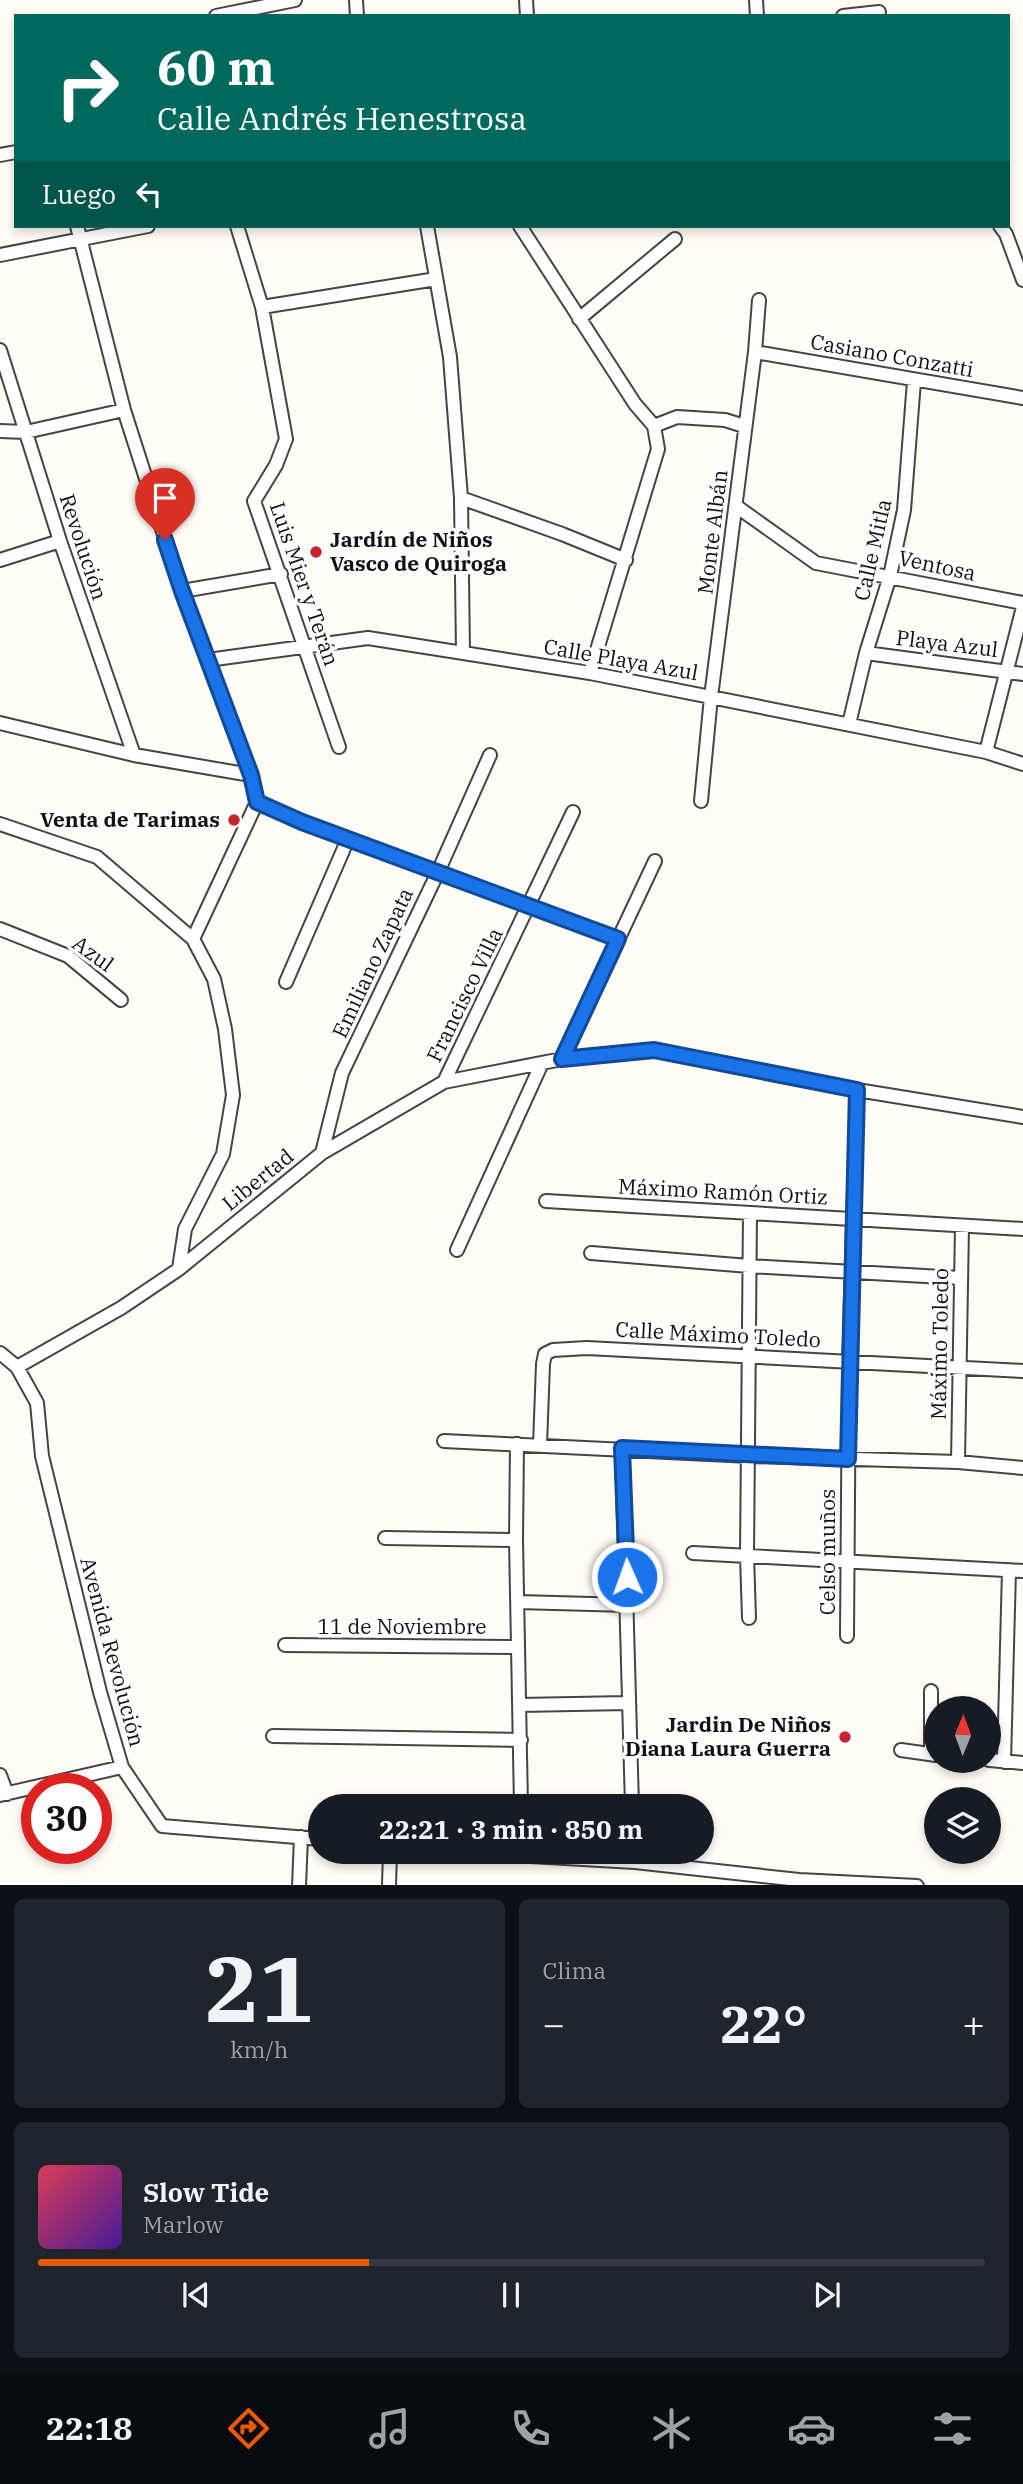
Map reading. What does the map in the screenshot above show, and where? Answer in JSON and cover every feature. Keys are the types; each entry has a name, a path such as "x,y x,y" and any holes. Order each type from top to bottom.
{"street":[{"path":"237,9 295,0"},
{"path":"853,14 878,9"},
{"path":"77,228 124,410 182,591 251,775 257,802 193,939"},
{"path":"0,255 135,228"},
{"path":"238,228 261,307 436,279"},
{"path":"427,228 450,356 461,498 464,652"},
{"path":"521,228 635,404 654,426 658,449 590,673"},
{"path":"1002,228 1023,280"},
{"path":"579,319 675,239"},
{"name":"Monte Albán","path":"701,801 759,300"},
{"name":"Luis Mier y Terán","path":"261,307 286,439 276,465 254,501 339,747"},
{"name":"Revolución","path":"0,350 60,541 134,755"},
{"name":"Casiano Conzatti","path":"755,352 1023,398"},
{"name":"Calle Mitla","path":"849,724 866,653 890,576 904,510 914,381"},
{"path":"0,431 26,432 124,410"},
{"path":"654,426 677,417 725,420 744,426"},
{"path":"461,498 562,534 626,561"},
{"name":"Ventosa","path":"736,506 817,563 1023,605"},
{"path":"0,561 60,541"},
{"path":"182,591 281,575"},
{"path":"986,752 1023,605"},
{"name":"Calle Playa Azul","path":"208,660 368,638 590,673 986,752 1023,764"},
{"name":"Playa Azul","path":"866,653 1023,674"},
{"path":"0,723 134,755 251,775"},
{"name":"Emiliano Zapata","path":"322,1153 342,1073 438,872 490,755"},
{"path":"257,802 348,839 618,939"},
{"name":"Francisco Villa","path":"444,1082 573,812"},
{"path":"0,824 97,857 193,939 214,979 225,1029 233,1095 223,1154 185,1229 179,1269"},
{"path":"286,982 348,839"},
{"path":"562,1059 655,861"},
{"name":"Azul","path":"0,929 68,956 121,1000"},
{"name":"Libertad","path":"17,1367 121,1308 179,1269 322,1153 444,1082 562,1059 654,1050 857,1090 1023,1117"},
{"path":"457,1250 542,1063"},
{"name":"Celso muños","path":"846,1636 849,1361 857,1090"},
{"name":"Máximo Ramón Ortiz","path":"546,1201 1023,1228"},
{"path":"749,1618 747,1555 750,1455 750,1213"},
{"name":"Máximo Toledo","path":"958,1462 962,1226"},
{"path":"591,1253 960,1278"},
{"name":"Calle Máximo Toledo","path":"540,1445 544,1354 554,1350 587,1348 749,1355 1023,1371"},
{"path":"0,1353 17,1367"},
{"name":"Avenida Revolución","path":"17,1367 37,1403 42,1456 100,1692 122,1767 162,1826 308,1838"},
{"path":"444,1441 958,1462 1023,1468"},
{"path":"517,1444 521,1794"},
{"path":"622,1448 632,1794"},
{"path":"385,1538 516,1540"},
{"path":"693,1553 1023,1571"},
{"path":"1004,1762 1009,1570"},
{"path":"518,1602 628,1605"},
{"name":"11 de Noviembre","path":"285,1646 518,1647"},
{"path":"931,1691 931,1696"},
{"path":"519,1705 628,1703"},
{"path":"273,1736 521,1740"},
{"path":"901,1750 924,1753"},
{"path":"1001,1762 1023,1763"},
{"path":"0,1775 4,1795 122,1767"},
{"path":"299,1885 301,1837"},
{"path":"389,1885 390,1864"},
{"path":"678,1864 799,1883 917,1885"}],"place":[{"name":"Jardín de Niños Vasco de Quiroga","path":"316,552"},
{"name":"Venta de Tarimas","path":"234,820"},
{"name":"Jardin De Niños Diana Laura Guerra","path":"845,1737"}],"route":[{"path":"165,540 251,775 257,802 302,822 618,939 562,1059 654,1050 857,1090 848,1459 622,1448 627,1577"}]}
